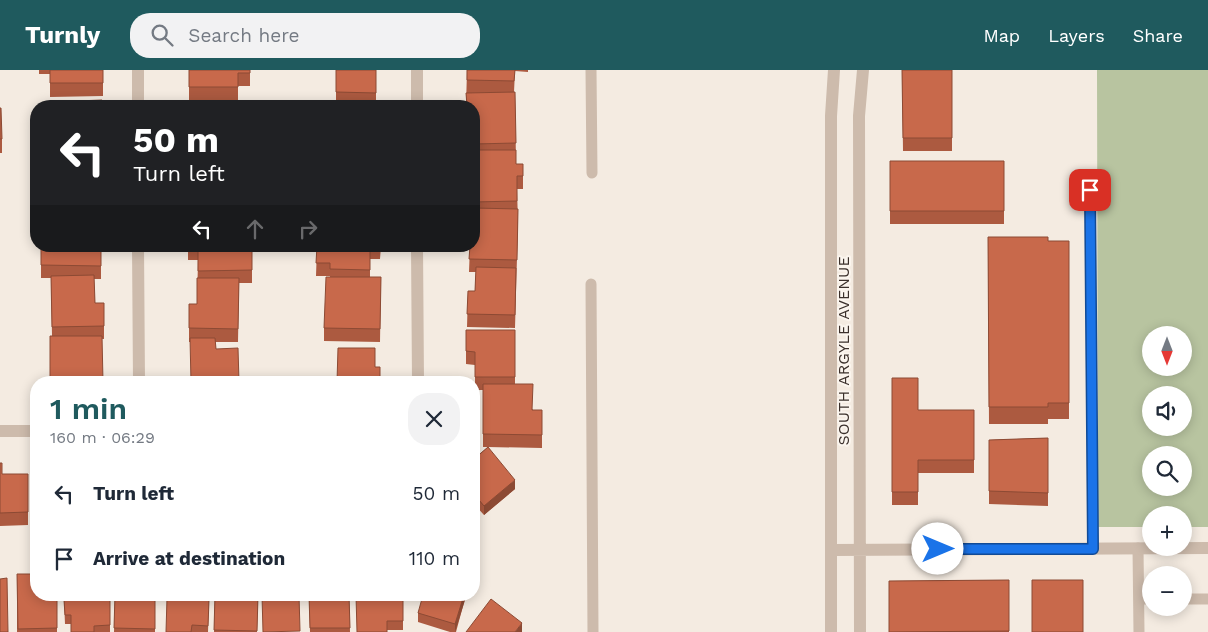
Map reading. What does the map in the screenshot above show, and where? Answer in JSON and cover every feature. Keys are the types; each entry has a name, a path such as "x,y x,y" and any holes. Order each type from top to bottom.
{"street":[{"path":"138,70 138,100"},
{"path":"417,70 417,100"},
{"name":"SOUTH ARGYLE AVENUE","path":"831,632 831,116 834,70"},
{"name":"SOUTH ARGYLE AVENUE","path":"860,632 859,116 863,70"},
{"path":"138,252 139,376"},
{"path":"417,252 418,376"},
{"path":"0,432 30,431"},
{"path":"832,550 1208,548"}],"lane":[{"path":"591,70 592,173"},
{"path":"1090,190 1093,549"},
{"path":"591,284 593,632"},
{"path":"1138,548 1139,632"},
{"path":"1192,599 1208,600"}],"green space":[{"path":"1097,70 1208,70 1208,527 1192,527 1192,506 1142,506 1142,527 1098,527"}],"building":[{"path":"50,70 103,70 103,83 50,83"},
{"path":"189,70 250,70 250,73 238,73 238,87 189,87"},
{"path":"336,70 376,70 376,93 336,92"},
{"path":"467,70 515,70 514,81 467,80"},
{"path":"902,70 952,70 952,138 903,138"},
{"path":"515,92 516,143 480,144 480,100 467,100 466,93"},
{"path":"1,108 2,139 0,139"},
{"path":"480,150 516,150 516,164 523,164 523,176 517,176 517,201 480,202"},
{"path":"890,161 1004,161 1004,211 890,211"},
{"path":"480,208 518,209 517,260 469,259 470,252 480,252"},
{"path":"988,237 1048,237 1048,241 1069,241 1069,403 1048,403 1048,407 989,407"},
{"path":"41,252 101,252 101,266 41,265"},
{"path":"198,252 252,252 252,270 198,271"},
{"path":"317,252 370,252 370,270 330,269 330,263 316,263"},
{"path":"476,267 516,268 515,315 467,314 468,291 475,291"},
{"path":"94,275 95,303 104,303 104,326 52,327 51,276"},
{"path":"326,277 381,277 380,329 324,328"},
{"path":"197,278 239,278 238,329 189,328 189,304 197,304"},
{"path":"466,330 515,330 515,377 475,376 475,352 466,351"},
{"path":"50,336 102,336 103,376 50,376"},
{"path":"190,338 215,338 216,349 238,348 239,376 191,376"},
{"path":"338,348 375,348 375,367 380,367 380,376 337,376"},
{"path":"892,378 918,378 918,410 974,410 974,460 918,460 918,492 892,492"},
{"path":"483,384 533,384 532,410 542,410 542,435 483,434"},
{"path":"1048,438 1048,493 989,491 989,440"},
{"path":"488,447 515,480 484,506 480,501 480,454"},
{"path":"0,463 2,463 2,474 28,474 28,512 0,513"},
{"path":"17,574 30,574 30,601 57,601 57,628 18,629"},
{"path":"7,578 8,632 0,632 0,579"},
{"path":"1009,580 1009,631 889,632 889,581"},
{"path":"1032,580 1083,580 1083,632 1032,632"},
{"path":"491,599 522,623 515,632 466,632"},
{"path":"64,601 110,601 110,625 94,626 94,632 71,632 71,615 65,615"},
{"path":"115,601 155,601 155,629 114,628"},
{"path":"167,601 209,601 208,626 192,625 191,632 166,632"},
{"path":"215,601 258,601 257,631 214,630"},
{"path":"262,601 299,601 300,631 263,632"},
{"path":"309,601 349,601 350,628 310,628"},
{"path":"356,601 403,601 403,621 387,621 387,632 357,632"},
{"path":"421,601 462,601 455,624 418,613"}],"route":[{"path":"938,549 1093,549 1090,190"}]}
